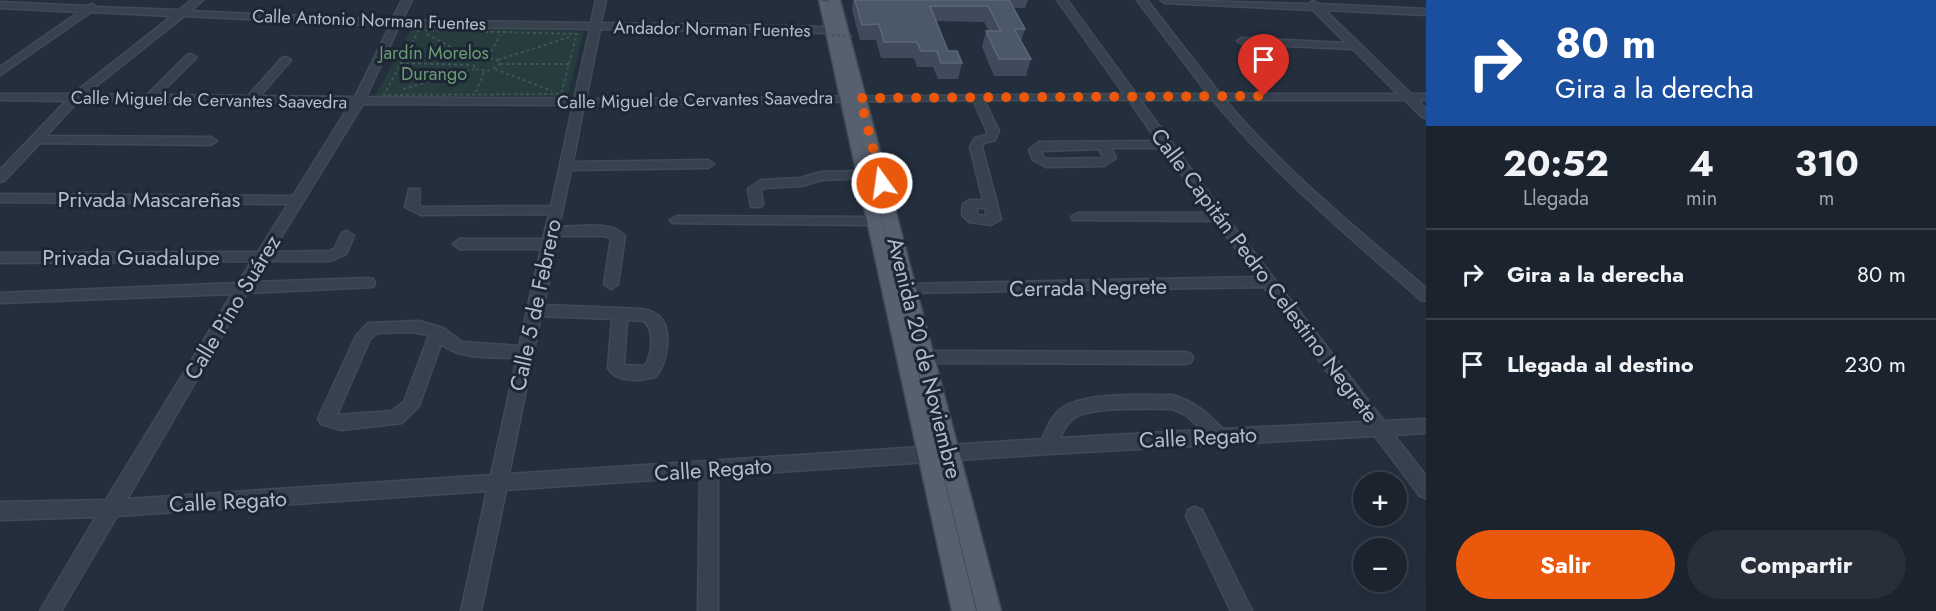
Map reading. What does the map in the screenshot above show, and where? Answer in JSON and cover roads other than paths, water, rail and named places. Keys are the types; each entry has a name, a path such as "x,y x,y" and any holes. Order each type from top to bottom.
{"main road":[{"name":"Avenida 20 de Noviembre","path":"822,0 827,33 852,99 926,357 938,453 964,611"},
{"name":"Avenida 20 de Noviembre","path":"834,0 852,99 862,175 873,220 938,453 989,611"}],"street":[{"path":"0,72 102,0"},
{"path":"0,178 75,98 198,0"},
{"name":"Calle Pino Suárez","path":"50,611 242,289 358,102 407,0"},
{"name":"Calle 5 de Febrero","path":"471,611 601,0"},
{"name":"Calle Capitán Pedro Celestino Negrete","path":"1062,0 1219,217 1426,490"},
{"path":"1142,0 1216,96 1282,169 1426,296"},
{"path":"1165,0 1312,4 1426,12"},
{"name":"Calle Antonio Norman Fuentes","path":"1,2 90,9 394,23 595,27"},
{"path":"1312,4 1426,115"},
{"name":"Andador Norman Fuentes","path":"595,27 827,33"},
{"path":"1242,41 1354,46"},
{"path":"150,98 191,57"},
{"path":"250,100 286,60"},
{"name":"Calle Miguel de Cervantes Saavedra","path":"0,97 358,102 1133,96 1426,97"},
{"path":"977,97 993,131 991,137 979,141 976,147 990,204"},
{"path":"36,139 211,141"},
{"path":"1103,145 1110,158 1104,162 1046,163 1039,160 1035,150 1040,146 1103,145 1133,145 1163,140"},
{"path":"564,166 708,164"},
{"path":"756,204 754,189 761,184 801,182 821,176 862,175"},
{"path":"414,192 412,207 421,211 555,210"},
{"name":"Privada Mascareñas","path":"0,198 298,200"},
{"path":"1078,217 1219,217"},
{"path":"677,220 873,220"},
{"path":"460,244 549,238 605,231 618,236 611,284"},
{"name":"Privada Guadalupe","path":"0,258 332,256 340,251 347,236"},
{"name":"Cerrada Negrete","path":"908,289 1268,282"},
{"path":"0,298 368,284"},
{"path":"534,310 620,314"},
{"path":"438,332 411,406 402,415 396,418 341,423 327,419 368,330 372,327 422,328 438,332 453,344 475,349 526,353"},
{"path":"926,357 1185,358"},
{"path":"1048,446 1061,420 1067,414 1076,409 1097,406 1172,402 1181,404 1199,416 1218,436"},
{"name":"Calle Regato","path":"0,511 112,508 1048,446 1426,426"},
{"path":"708,611 709,469"},
{"path":"1195,516 1242,611"}],"park label":[{"name":"Jardín Morelos Durango","path":"434,63"}]}
